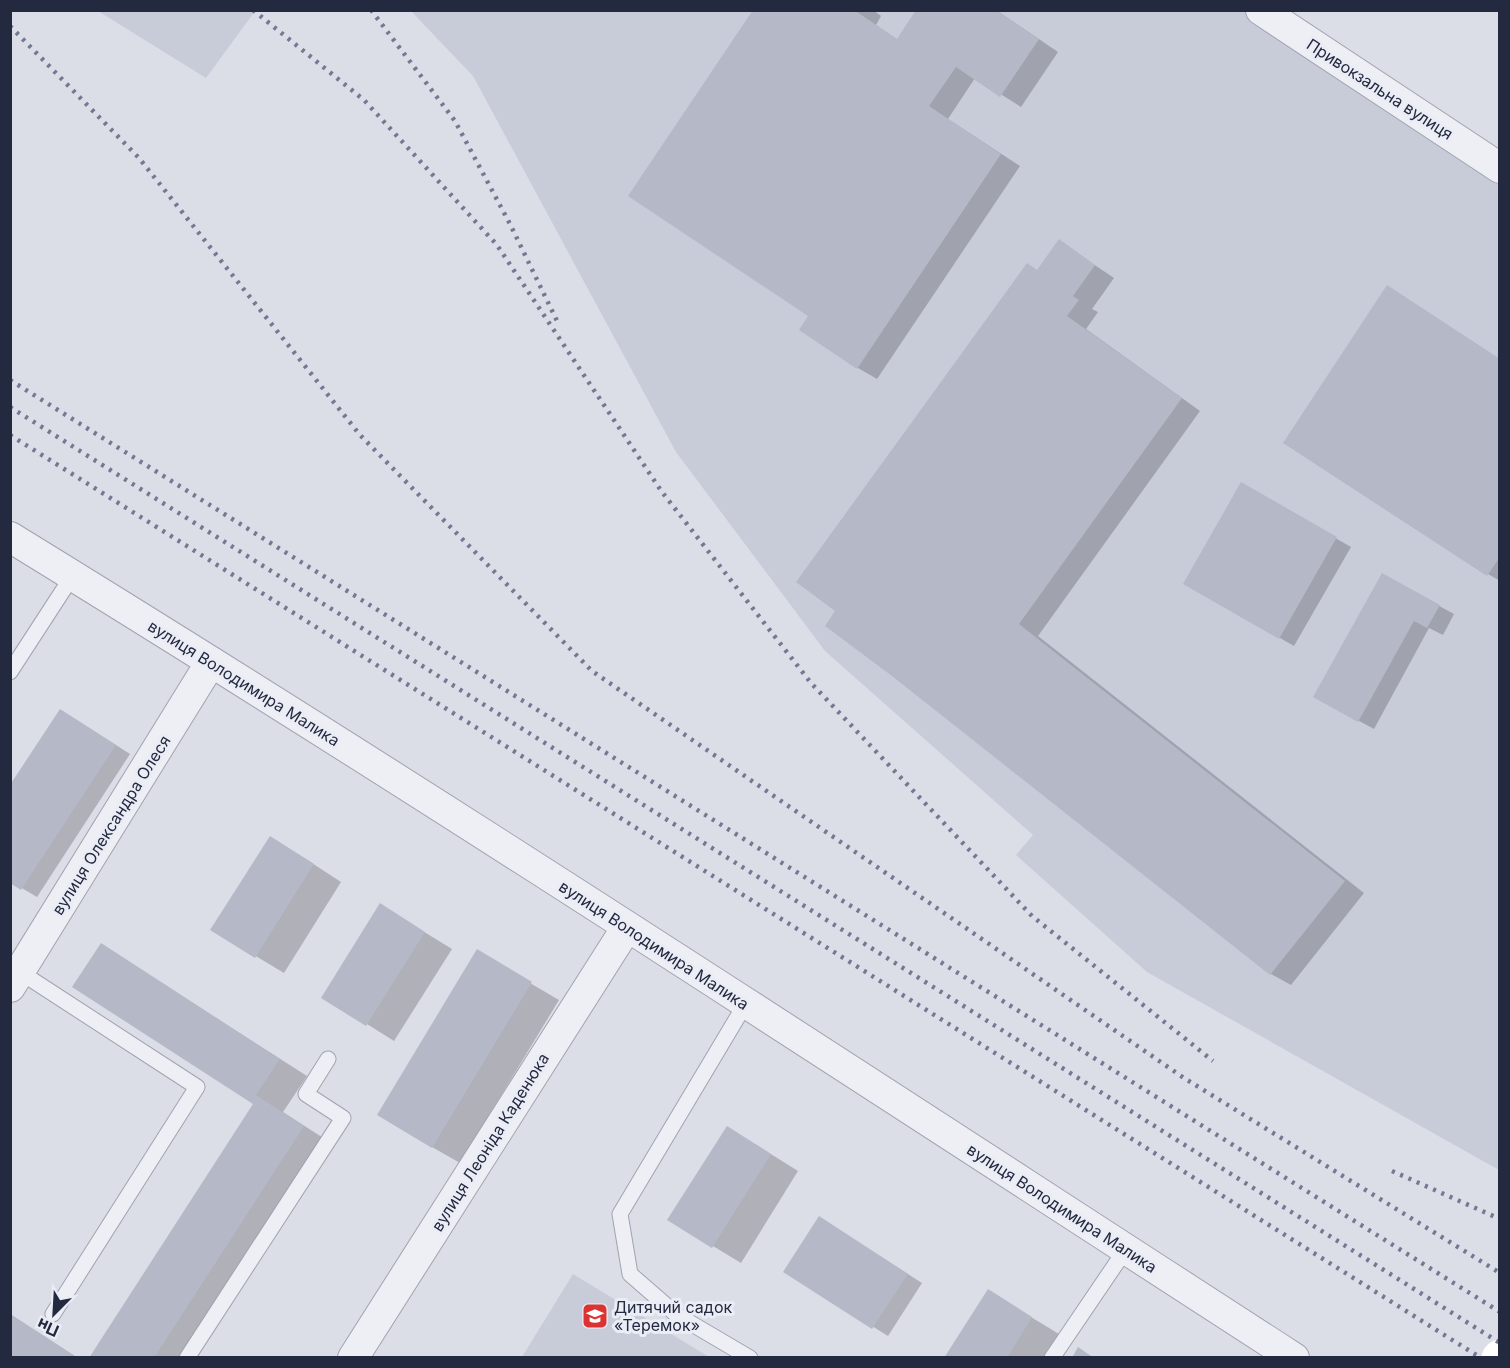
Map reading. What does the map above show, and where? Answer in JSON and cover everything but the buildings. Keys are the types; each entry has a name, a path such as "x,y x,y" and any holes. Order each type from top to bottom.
{"street":[{"name":"Привокзальна вулиця","path":"1261,10 1500,168"},
{"name":"вулиця Володимира Малика","path":"10,537 211,662 746,1003 1294,1358"},
{"name":"вулиця Олександра Олеся","path":"15,980 211,662"},
{"name":"вулиця Леоніда Каденюка","path":"353,1358 627,927"}],"lane":[{"path":"10,672 73,575"},
{"path":"15,980 197,1087 54,1314"},
{"path":"746,1003 620,1214 630,1274 677,1315 750,1358"},
{"path":"187,1358 342,1118 306,1094 328,1059"},
{"path":"1052,1358 1126,1249"}],"shaded area":[{"path":"98,11 255,11 206,78"},
{"path":"411,11 1279,11 1499,168 1499,1170 1147,972 1016,855 1033,835 825,651 676,452 473,76"},
{"name":"Дитячий садок «Теремок»","path":"573,1274 709,1357 522,1357"}],"railway":[{"path":"253,10 364,100 497,245 662,492 811,683 1032,916 1213,1061"},
{"path":"371,10 455,121 510,224 558,323"},
{"path":"10,26 139,158 360,435 592,671 1184,1078 1500,1273"},
{"path":"10,380 1500,1312"},
{"path":"10,407 1500,1343"},
{"path":"10,435 1481,1358"},
{"path":"1392,1171 1500,1219"}],"place":[{"name":"Дитячий садок «Теремок»","path":"595,1316"}]}
